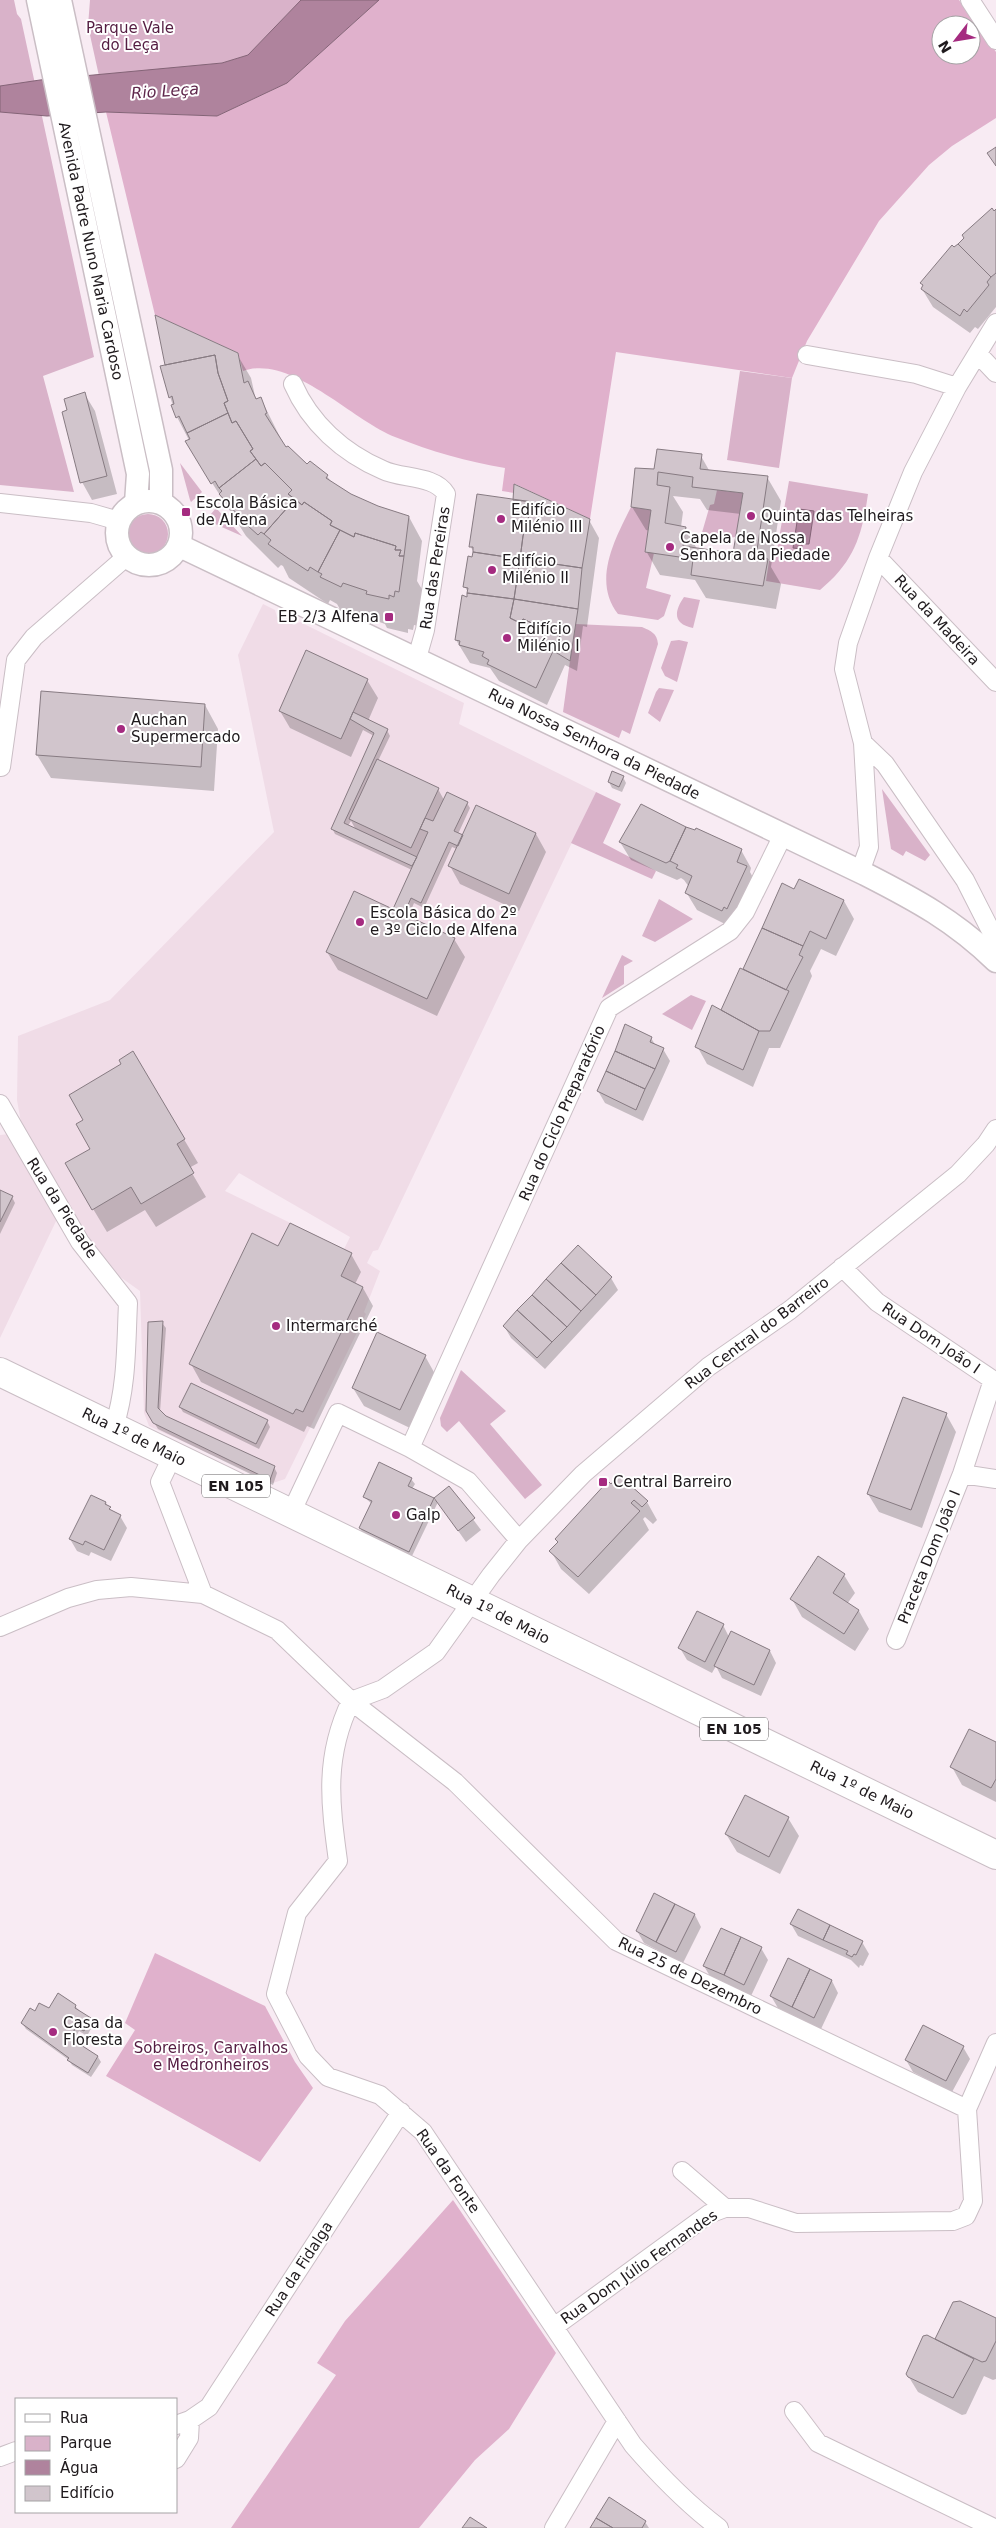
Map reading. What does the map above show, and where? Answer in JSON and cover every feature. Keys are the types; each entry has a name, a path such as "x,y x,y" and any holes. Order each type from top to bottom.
{"main road":[{"name":"Rua 1º de Maio","path":"0,1372 996,1855"}],"street":[{"name":"Avenida Padre Nuno Maria Cardoso","path":"38,0 84,163 161,470 161,503"},
{"name":"Avenida Padre Nuno Maria Cardoso","path":"60,0 66,25 84,163 138,474 136,503"},
{"path":"970,0 996,40"},
{"path":"860,872 869,847 863,743 844,668 848,643 855,618 913,472 957,388 996,323"},
{"path":"978,354 996,373"},
{"path":"807,355 916,374 957,388"},
{"name":"Rua das Pereiras","path":"293,384 310,417 340,444 384,471 433,483 446,494 426,630 416,658"},
{"path":"149,500 161,503 172,510 179,520 182,533 180,546 173,556 162,564 150,566 137,564 126,557 119,546 116,534 119,521 126,510 136,503 149,500"},
{"path":"0,503 91,513 119,521"},
{"name":"Rua Nossa Senhora da Piedade","path":"180,546 928,906 971,936 996,961"},
{"path":"1,768 16,660 39,633 126,557"},
{"name":"Rua da Madeira","path":"878,558 996,682"},
{"path":"863,743 885,764 965,880 995,939"},
{"name":"Rua do Ciclo Preparatório","path":"410,1448 609,1008 730,931 745,912 783,835"},
{"name":"Rua da Piedade","path":"0,1104 80,1242 128,1303 124,1386 121,1405 114,1427"},
{"name":"Rua Central do Barreiro","path":"351,1700 383,1688 436,1652 519,1540 583,1474 708,1367 790,1310 958,1174 986,1144 996,1129"},
{"name":"Rua Dom João I","path":"842,1267 877,1302 993,1380 962,1474"},
{"path":"291,1513 338,1413 410,1448 468,1481 519,1540"},
{"path":"173,1455 160,1482 202,1594"},
{"path":"962,1474 996,1479"},
{"name":"Praceta Dom João I","path":"896,1640 962,1474"},
{"name":"Rua 25 de Dezembro","path":"1,1624 68,1598 98,1590 131,1586 202,1594 277,1630 351,1700 455,1782 616,1941 967,2109"},
{"name":"Rua da Fonte","path":"351,1700 340,1723 330,1778 330,1801 338,1861 297,1913 276,1994 308,2056 328,2076 380,2095 423,2132 632,2445 696,2511 718,2528"},
{"path":"967,2109 996,2043"},
{"name":"Rua Dom Júlio Fernandes","path":"554,2327 709,2214 725,2208 749,2208 796,2223 953,2221 966,2216 973,2201 967,2109"},
{"name":"Rua da Fidalga","path":"178,2457 189,2438 183,2422 209,2407 401,2112"},
{"name":"Rua Dom Júlio Fernandes","path":"682,2171 725,2208"},
{"path":"794,2411 818,2443 994,2528"},
{"path":"554,2528 617,2421"},
{"path":"0,2457 15,2451"}],"shaded area":[{"name":"Escola Básica do 2º e 3º Ciclo de Alfena","path":"263,604 275,610 277,617 294,625 300,622 464,703 459,724 596,792 378,1250 373,1251 367,1263 380,1271 364,1312 366,1314 285,1479 273,1483 149,1426 144,1413 140,1291 116,1274 79,1230 23,1134 17,1100 18,1036 110,1000 274,832 238,655","holes":["239,1173 350,1237 344,1249 225,1191"]},
{"path":"10,1134 58,1217 0,1338 0,1135"}],"green space":[{"path":"0,0 14,0 17,14 21,19 94,357 43,376 74,492 0,485"},
{"name":"Parque Vale do Leça","path":"90,0 301,0 248,55 222,63 99,76 88,26"},
{"path":"379,0 959,0 970,15 931,15 931,65 981,65 981,31 996,52 996,118 952,146 929,165 879,221 807,341 792,378 616,352 590,519 515,484 514,493 502,491 505,468 449,456 395,437 378,429 301,380 281,372 262,368 243,371 238,353 155,315 106,112 217,116 287,83"},
{"path":"740,371 792,378 779,468 727,460"},
{"path":"180,463 202,492 191,502 190,500"},
{"path":"789,481 868,494 863,523 855,547 841,569 820,590 766,581 769,561 775,561"},
{"path":"717,490 743,493 736,537 727,538 727,541 701,536 710,505 714,504"},
{"path":"631,507 651,510 654,553 646,588 671,595 664,616 658,620 618,614 610,601 606,574 609,560 613,546"},
{"path":"216,508 242,536 206,520"},
{"path":"152,514 159,517 165,523 168,534 167,542 159,551 152,554 144,554 137,551 129,542 128,530 131,523 140,515"},
{"path":"684,597 700,600 693,628 682,624 677,617 678,608"},
{"path":"575,624 642,627 651,631 656,637 658,644 630,734 622,730 619,738 563,712"},
{"path":"671,641 688,642 677,682 665,676 661,668"},
{"path":"659,688 674,690 660,722 648,713"},
{"path":"882,789 930,855 925,861 906,851 903,856 891,849"},
{"path":"596,792 621,804 603,843 656,871 652,879 571,843"},
{"path":"659,899 693,919 655,942 642,936"},
{"path":"622,955 633,961 624,966 624,984 602,998"},
{"path":"691,995 706,1001 692,1030 662,1014"},
{"path":"461,1370 506,1411 490,1424 542,1485 525,1499 459,1421 447,1432 441,1426 440,1418"},
{"name":"Sobreiros, Carvalhos e Medronheiros","path":"155,1953 265,2006 295,2062 313,2088 260,2162 106,2076 135,2030 125,2023"},
{"path":"453,2200 556,2353 509,2429 475,2460 419,2528 231,2528 336,2375 317,2363 345,2321"}],"water":[{"name":"Rio Leça","path":"301,0 379,0 287,83 217,116 106,112 47,116 0,112 0,86 40,80 222,63 248,55"},
{"path":"799,509 814,511 809,544 802,544 802,549 793,548"}],"building":[{"path":"996,147 996,166 987,153"},
{"path":"992,208 994,211 996,209 996,273 991,277 958,244 964,238 962,235"},
{"path":"958,244 991,277 987,282 989,285 967,312 964,309 960,316 921,289 923,285 920,283 952,245 954,247"},
{"path":"155,315 238,353 244,383 248,381 256,399 261,397 267,413 265,414 286,447 288,446 307,464 310,461 328,475 326,478 351,494 378,506 409,516 404,556 399,556 401,550 395,550 396,546 355,533 354,537 330,525 332,521 304,502 302,505 288,494 292,490 265,463 261,466 250,451 253,449 236,421 232,423 224,403 228,401 218,373 215,355 165,365"},
{"path":"215,355 218,373 228,401 224,403 228,413 187,433 179,416 176,418 171,405 174,404 172,396 169,398 160,366"},
{"path":"85,392 107,476 80,483 62,412 67,410 64,399"},
{"path":"228,413 232,423 236,421 253,449 250,451 256,459 219,488 215,481 211,484 185,441 190,439 187,433"},
{"name":"Quinta das Telheiras","path":"657,449 702,454 700,469 768,476 756,557 768,559 763,586 691,575 693,559 645,552 651,510 631,507 635,468 654,469","holes":["658,472 693,477 692,487 743,493 733,553 683,546 686,527 665,523 670,487 657,485"]},
{"path":"256,459 261,466 265,463 292,490 288,494 295,499 264,534 261,532 258,535 219,494 222,491 219,488"},
{"path":"514,484 590,519 582,568 520,559 523,536 533,502 513,500"},
{"name":"Edifício Milénio III","path":"477,494 533,502 523,536 520,559 473,552 473,547 469,547"},
{"path":"295,499 302,505 304,502 332,521 330,525 340,530 318,572 310,567 308,571 268,544 271,540 264,534"},
{"path":"340,530 354,537 355,533 396,546 395,550 401,550 399,556 404,556 399,592 395,591 394,597 389,595 389,599 366,594 367,591 343,583 341,587 320,577 322,574 318,572"},
{"name":"Edifício Milénio II","path":"473,552 520,559 514,599 467,593 468,588 463,587 468,556 472,557"},
{"path":"520,559 582,568 578,609 514,599"},
{"name":"Edifício Milénio I","path":"467,593 514,599 510,618 520,623 523,619 560,636 536,688 487,664 489,660 482,656 484,652 459,645 460,641 455,640 462,595 467,597"},
{"path":"514,599 578,609 570,661 552,650 560,636 523,619 520,623 510,618"},
{"path":"306,650 368,679 341,739 279,711"},
{"name":"Auchan Supermercado","path":"41,691 205,704 201,767 36,755"},
{"path":"353,712 388,729 344,823 417,857 412,866 331,829 374,733 350,719"},
{"path":"377,759 439,788 411,848 349,819"},
{"path":"612,771 624,776 619,787 608,782"},
{"path":"447,792 468,802 454,831 463,835 458,846 449,842 421,903 411,898 404,914 393,909 428,832 420,829 425,818 433,821"},
{"path":"641,804 686,827 670,861 666,863 619,842"},
{"path":"476,805 536,833 509,894 448,866"},
{"path":"686,827 695,830 696,828 742,849 737,862 747,866 727,909 724,907 722,911 685,893 692,876 676,868 678,865 670,861"},
{"path":"799,879 844,900 826,939 810,931 803,946 762,928 782,883 794,889"},
{"path":"354,891 455,938 427,999 326,952"},
{"path":"762,928 803,946 799,955 803,957 786,990 743,969"},
{"path":"740,968 789,991 770,1031 759,1031 721,1010"},
{"path":"712,1005 759,1031 743,1070 695,1047"},
{"path":"625,1024 652,1037 650,1042 664,1048 655,1069 615,1051"},
{"path":"133,1051 185,1139 177,1144 194,1173 141,1204 131,1187 92,1210 65,1163 90,1149 76,1124 83,1120 69,1095 121,1064 119,1060"},
{"path":"615,1051 655,1069 645,1089 606,1071"},
{"path":"606,1071 645,1089 636,1110 597,1091"},
{"path":"0,1190 13,1196 0,1222"},
{"name":"Intermarché","path":"290,1223 352,1253 341,1276 363,1287 303,1412 296,1409 293,1414 189,1364 252,1233 278,1246"},
{"path":"578,1245 612,1277 596,1295 561,1263"},
{"path":"561,1263 596,1295 581,1311 546,1279"},
{"path":"546,1279 581,1311 567,1327 532,1295"},
{"path":"532,1295 567,1327 552,1342 517,1310"},
{"path":"517,1310 552,1342 537,1358 503,1326"},
{"path":"163,1321 158,1408 166,1416 275,1466 270,1480 153,1423 146,1411 148,1322"},
{"path":"377,1332 426,1355 400,1410 352,1388"},
{"path":"191,1383 268,1420 256,1444 179,1407"},
{"path":"903,1397 947,1413 911,1510 867,1494"},
{"name":"Galp","path":"379,1462 412,1478 408,1486 434,1498 409,1552 359,1528 372,1501 363,1497"},
{"path":"619,1475 648,1501 642,1507 634,1500 631,1503 640,1511 578,1577 549,1551 558,1542 555,1539 608,1481 611,1484"},
{"path":"449,1486 475,1518 458,1531 434,1498"},
{"path":"91,1495 106,1502 105,1504 111,1507 109,1509 121,1515 104,1550 85,1541 83,1545 69,1539"},
{"path":"818,1556 845,1574 833,1593 859,1610 844,1634 790,1599"},
{"path":"697,1611 724,1624 705,1662 678,1648"},
{"path":"731,1631 770,1650 754,1685 714,1666"},
{"path":"969,1729 996,1742 996,1779 991,1788 950,1767"},
{"path":"745,1795 789,1817 769,1857 725,1834"},
{"path":"654,1893 675,1904 656,1942 636,1931"},
{"path":"675,1904 695,1914 676,1952 656,1942"},
{"path":"798,1909 830,1925 823,1940 790,1924"},
{"path":"830,1925 863,1941 856,1955 854,1954 852,1957 846,1954 848,1951 823,1940"},
{"path":"721,1928 741,1937 724,1975 703,1966"},
{"path":"741,1937 762,1947 744,1985 724,1975"},
{"path":"788,1958 810,1969 792,2007 770,1996"},
{"path":"810,1969 832,1980 814,2018 792,2007"},
{"name":"Casa da Floresta","path":"58,1993 76,2005 75,2008 91,2018 84,2031 76,2027 70,2038 98,2056 88,2073 67,2060 69,2058 21,2023 30,2008 35,2011 39,2003 49,2008"},
{"path":"923,2025 964,2046 946,2081 905,2060"},
{"path":"960,2301 996,2318 996,2341 986,2361 982,2362 935,2339 953,2302"},
{"path":"927,2335 974,2359 953,2398 908,2377 906,2374 923,2336"},
{"path":"609,2497 646,2521 642,2528 613,2528 596,2518"},
{"path":"470,2517 487,2528 462,2528"},
{"path":"596,2518 613,2528 590,2528"}],"place":[{"name":"Escola Básica de Alfena","path":"186,512"},
{"name":"Quinta das Telheiras","path":"751,516"},
{"name":"Edifício Milénio III","path":"501,519"},
{"name":"Capela de Nossa Senhora da Piedade","path":"670,547"},
{"name":"Edifício Milénio II","path":"492,570"},
{"name":"EB 2/3 Alfena","path":"389,617"},
{"name":"Edifício Milénio I","path":"507,638"},
{"name":"Auchan Supermercado","path":"121,729"},
{"name":"Escola Básica do 2º e 3º Ciclo de Alfena","path":"360,922"},
{"name":"Intermarché","path":"276,1326"},
{"name":"Central Barreiro","path":"603,1482"},
{"name":"Galp","path":"396,1515"},
{"name":"Casa da Floresta","path":"53,2032"}]}
